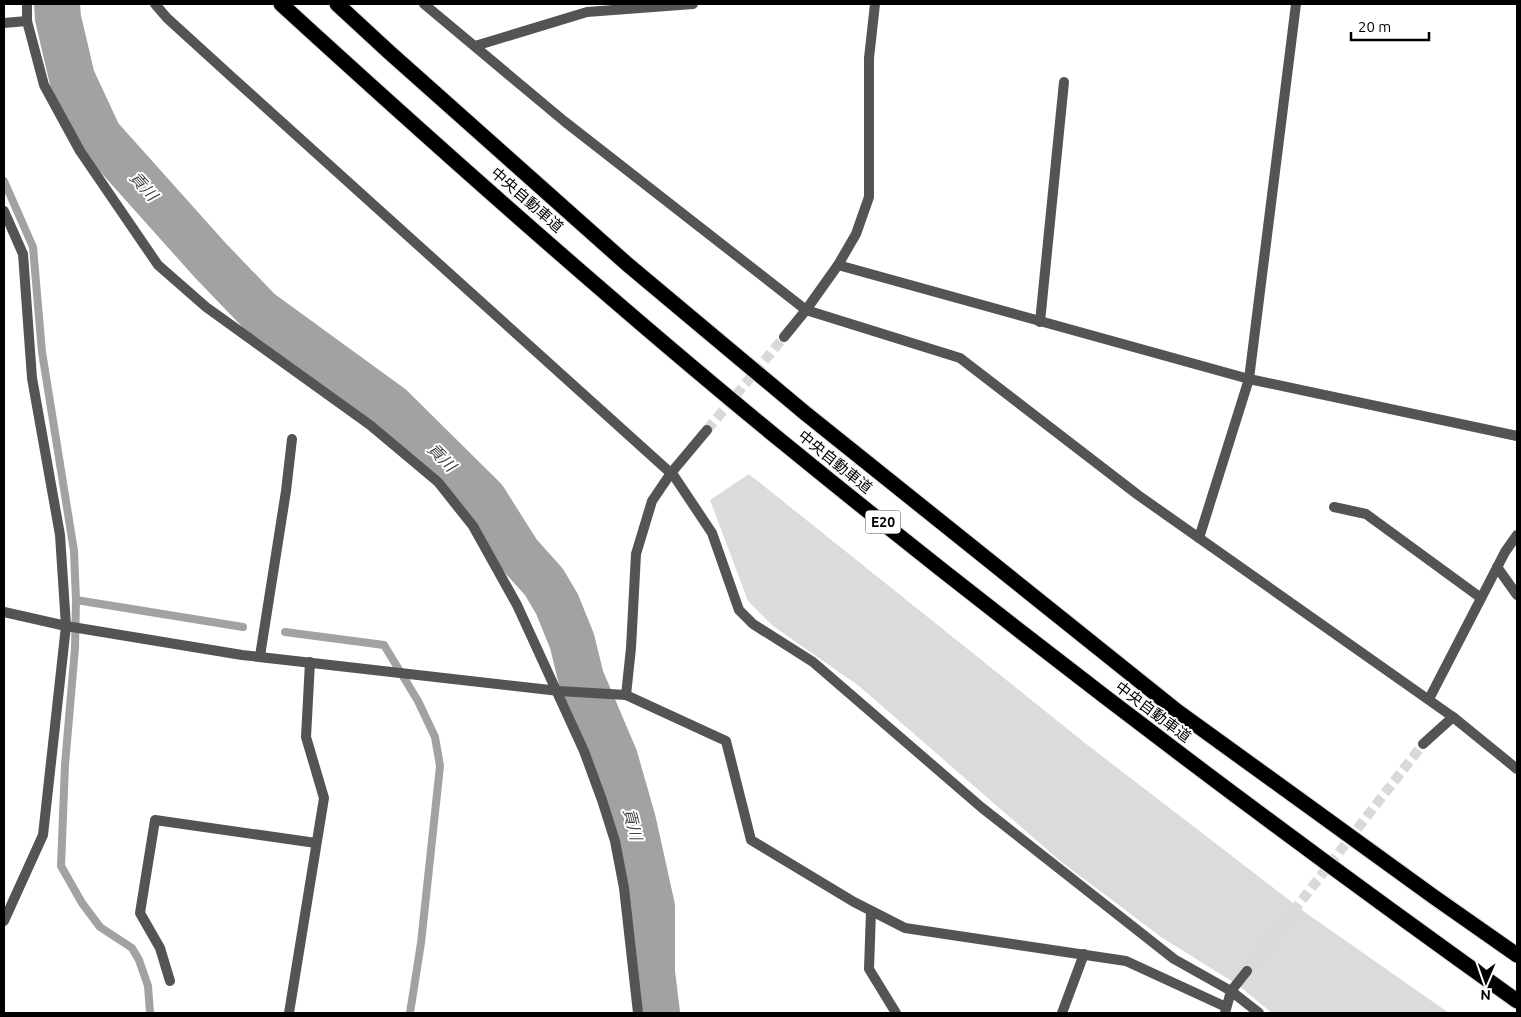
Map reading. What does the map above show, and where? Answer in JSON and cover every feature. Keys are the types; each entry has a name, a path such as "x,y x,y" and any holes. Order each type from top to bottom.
{"highway":[{"name":"中央自動車道","path":"280,4 603,291 779,439 1155,736 1414,928 1517,1001"},
{"name":"中央自動車道","path":"337,4 396,59 627,264 805,413 1177,711 1426,892 1517,955"}],"street":[{"path":"27,4 28,21 44,85 80,152 158,265 206,307 370,425 438,482 473,526 517,605 558,691 584,751 615,841 624,888 638,1013"},
{"path":"155,4 167,18 227,73 674,476 712,533 738,610 753,624 813,662 981,807 1174,959 1231,991 1259,1013"},
{"path":"424,4 564,121 806,310 960,358 1138,495 1429,699 1517,769"},
{"path":"475,46 587,12 617,7 693,4"},
{"path":"784,337 806,310 838,264 856,234 869,197 869,58 876,4"},
{"path":"1199,538 1249,379 1296,4"},
{"path":"4,23 28,21"},
{"path":"1040,322 1064,82"},
{"path":"4,211 22,254 32,378 60,535 67,626 43,835 4,921"},
{"path":"838,264 1249,379 1516,432"},
{"path":"626,695 631,648 636,554 652,501 671,473 707,430"},
{"path":"260,656 286,491 292,439"},
{"path":"1334,508 1366,514 1482,598"},
{"path":"1429,699 1505,552 1517,535"},
{"path":"1497,568 1517,594"},
{"path":"4,612 67,626 260,656 558,691 626,695 726,741 750,840 871,911 904,928 1126,961 1226,1010 1231,991 1247,971"},
{"path":"289,1013 324,798 306,737 310,662"},
{"path":"1423,744 1453,717"},
{"path":"170,981 160,948 140,913 155,820 316,843"},
{"path":"871,911 869,969 896,1013"},
{"path":"1062,1013 1084,954"}],"shaded area":[{"path":"749,474 1085,743 1306,913 1449,1013 1272,1013 1238,985 1161,937 1059,860 859,686 773,626 748,601 710,500"}],"waterway":[{"name":"貢川","path":"57,4 58,18 72,78 99,136 210,260 259,311 391,407 484,499 518,553 544,582 557,604 572,641 581,678 615,758 633,821 652,907 652,972 657,1013"},
{"path":"4,181 33,247 42,352 74,551 75,648 65,765 61,866 82,903 100,927 132,948 139,960 148,986 150,1013"},
{"path":"76,600 243,627"},
{"path":"285,632 384,645 418,701 435,737 440,766 421,943 410,1013"}],"tunnel":[{"path":"707,430 784,337"},
{"path":"1247,971 1423,744"}]}
